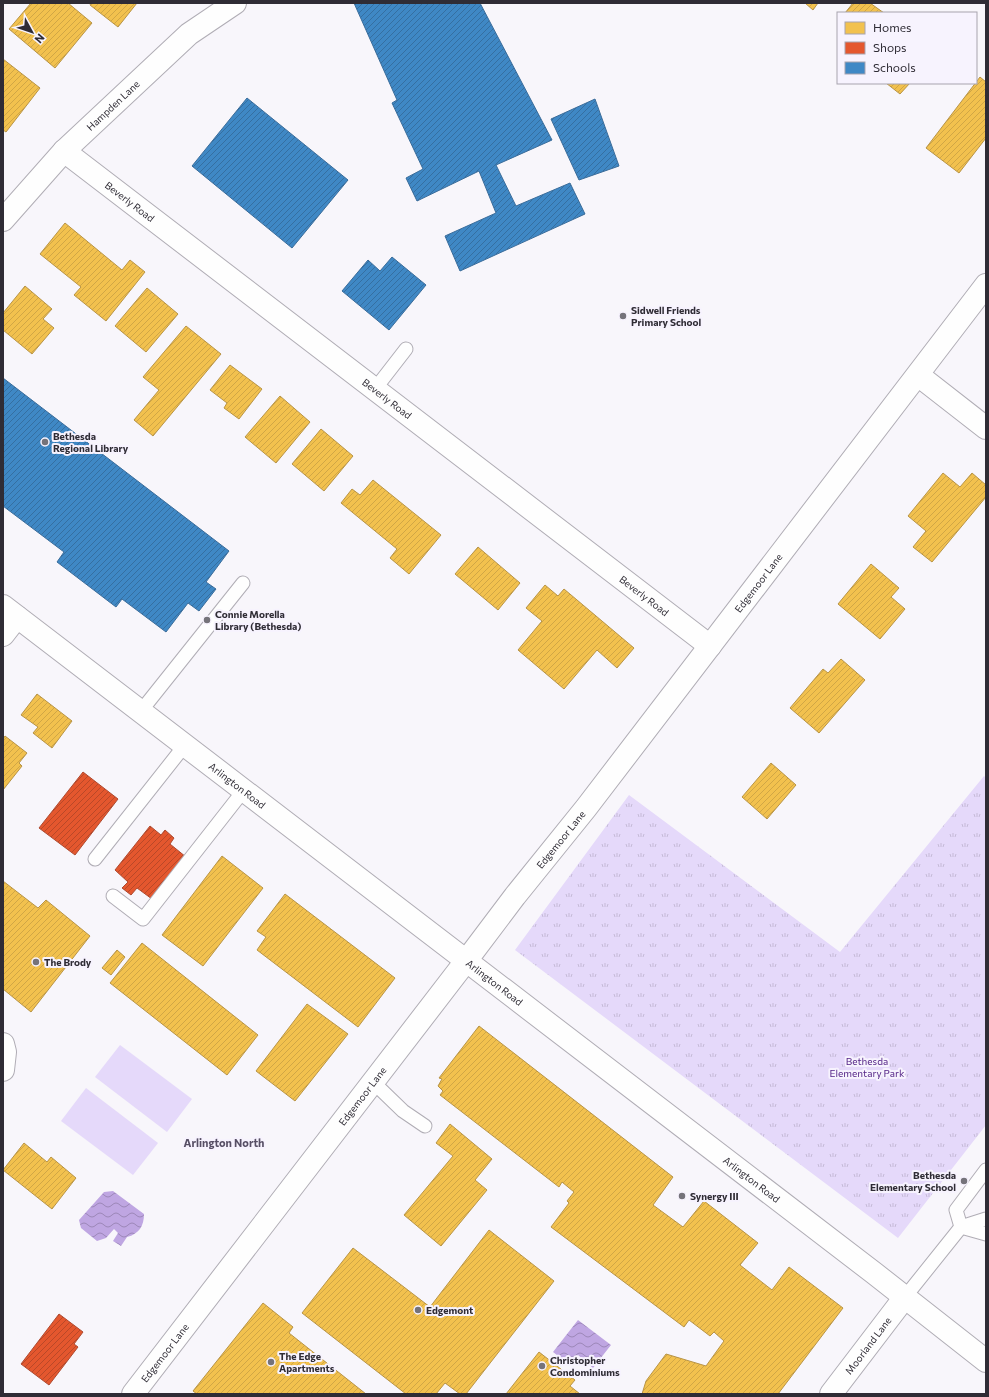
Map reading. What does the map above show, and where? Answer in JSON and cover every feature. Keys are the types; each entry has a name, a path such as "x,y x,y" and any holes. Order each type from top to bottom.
{"street":[{"name":"Hampden Lane","path":"3,220 64,151 189,34 235,3"},
{"name":"Beverly Road","path":"64,151 710,646"},
{"name":"Edgemoor Lane","path":"133,1394 515,896 586,808 986,285"},
{"path":"918,375 986,428"},
{"path":"3,635 10,611"},
{"name":"Arlington Road","path":"10,611 905,1297 986,1361"},
{"path":"3,1044 5,1052 3,1070"},
{"name":"Moorland Lane","path":"831,1394 905,1297"}],"lane":[{"path":"375,389 406,349"},
{"path":"141,712 244,583"},
{"path":"95,858 185,745"},
{"path":"113,896 143,918 244,790"},
{"path":"373,1082 403,1111 425,1126"},
{"path":"961,1227 956,1210 986,1170"},
{"path":"905,1297 961,1227 986,1219"},
{"path":"961,1227 986,1234"}],"green space":[{"name":"Bethesda Elementary Park","path":"984,776 986,778 986,1125 898,1238 515,950 629,795 840,952"},
{"path":"120,1045 192,1099 167,1132 95,1077"},
{"path":"86,1088 158,1143 133,1175 61,1121"}],"water":[{"path":"113,1191 144,1214 142,1226 138,1232 127,1237 121,1246 113,1241 118,1233 114,1229 106,1238 97,1241 81,1228 79,1220 104,1192"},
{"path":"578,1320 611,1345 593,1368 578,1355 570,1365 553,1352"}],"building: Homes":[{"path":"31,3 68,3 92,23 55,68 9,29"},
{"path":"91,3 137,3 118,27 90,5"},
{"path":"805,3 818,3 813,10"},
{"path":"853,3 870,3 883,12 846,12"},
{"path":"3,59 40,88 6,132 3,130"},
{"path":"980,77 986,82 986,138 959,173 926,148 975,84 977,84 977,81"},
{"path":"887,84 909,84 900,94"},
{"path":"65,223 122,270 130,260 145,272 106,321 74,295 81,287 40,254"},
{"path":"25,286 52,309 43,319 54,328 32,354 3,330 3,313"},
{"path":"147,288 178,314 146,352 115,326"},
{"path":"186,326 221,354 153,436 134,420 159,390 143,377"},
{"path":"230,365 262,389 239,419 224,408 227,403 210,390"},
{"path":"280,396 310,422 276,463 245,437"},
{"path":"321,429 353,456 324,491 292,464"},
{"path":"943,473 960,487 972,473 986,485 986,497 932,562 913,547 926,531 908,516"},
{"path":"373,480 441,535 409,574 390,558 397,549 341,503 352,489 360,495"},
{"path":"478,547 520,583 498,610 455,574"},
{"path":"871,564 899,588 891,597 905,609 880,639 838,604"},
{"path":"545,585 558,596 564,589 634,648 617,668 597,650 564,689 518,650 542,621 526,608"},
{"path":"841,659 865,680 819,733 790,708 823,669 828,673"},
{"path":"37,694 72,721 52,748 33,733 38,727 21,715"},
{"path":"5,736 27,753 19,763 22,766 3,790 3,739"},
{"path":"771,763 796,785 767,819 742,797"},
{"path":"222,856 263,888 203,966 162,935"},
{"name":"The Brody","path":"3,881 38,908 46,900 90,936 31,1012 3,989"},
{"path":"285,894 395,978 358,1027 257,950 266,937 257,931"},
{"path":"142,943 258,1035 227,1075 110,983"},
{"path":"117,950 125,957 111,975 102,968"},
{"path":"307,1004 348,1034 295,1101 256,1071"},
{"path":"479,1026 673,1177 653,1205 683,1227 704,1201 758,1243 740,1265 772,1290 789,1267 843,1308 778,1394 642,1394 646,1381 666,1354 706,1366 724,1341 714,1332 710,1336 689,1320 684,1327 551,1227 569,1203 567,1201 574,1192 562,1182 559,1187 440,1095 443,1091 438,1086 442,1079 439,1078"},
{"path":"450,1124 492,1159 475,1180 487,1190 441,1246 404,1215 453,1156 436,1143"},
{"path":"24,1143 47,1162 51,1157 76,1178 52,1209 3,1170"},
{"name":"Edgemont","path":"489,1230 554,1281 466,1394 460,1394 445,1383 436,1394 406,1394 302,1313 353,1248 430,1307"},
{"name":"The Edge Apartments","path":"263,1303 293,1327 289,1333 366,1394 197,1394 193,1391"},
{"name":"Christopher Condominiums","path":"539,1352 575,1380 570,1386 580,1394 506,1394"}],"building: Shops":[{"path":"83,772 118,799 75,855 39,828"},
{"path":"150,826 161,835 165,830 174,838 170,844 186,857 152,899 137,888 131,895 122,888 128,882 115,870"},
{"path":"59,1314 83,1332 74,1344 78,1347 49,1385 21,1364"}],"building: Schools":[{"path":"354,3 480,3 552,140 496,165 516,206 570,183 585,214 460,271 445,236 496,213 479,171 417,201 406,178 423,169 392,103 397,100"},
{"path":"247,98 348,180 292,248 192,166"},
{"path":"595,99 619,166 579,180 551,119"},
{"path":"392,257 426,285 389,330 342,291 368,260 380,271"},
{"name":"Bethesda Regional Library","path":"3,378 229,551 206,582 216,589 199,611 188,603 166,632 122,599 116,607 57,562 64,552 3,506"}],"place":[{"name":"Sidwell Friends Primary School","path":"623,316"},
{"name":"Bethesda Regional Library","path":"45,442"},
{"name":"Connie Morella Library (Bethesda)","path":"207,620"},
{"name":"The Brody","path":"36,962"},
{"name":"Bethesda Elementary School","path":"964,1181"},
{"name":"Synergy III","path":"682,1196"},
{"name":"Edgemont","path":"418,1310"},
{"name":"The Edge Apartments","path":"271,1362"},
{"name":"Christopher Condominiums","path":"542,1366"}],"district":[{"name":"Arlington North","path":"224,1143"}]}
